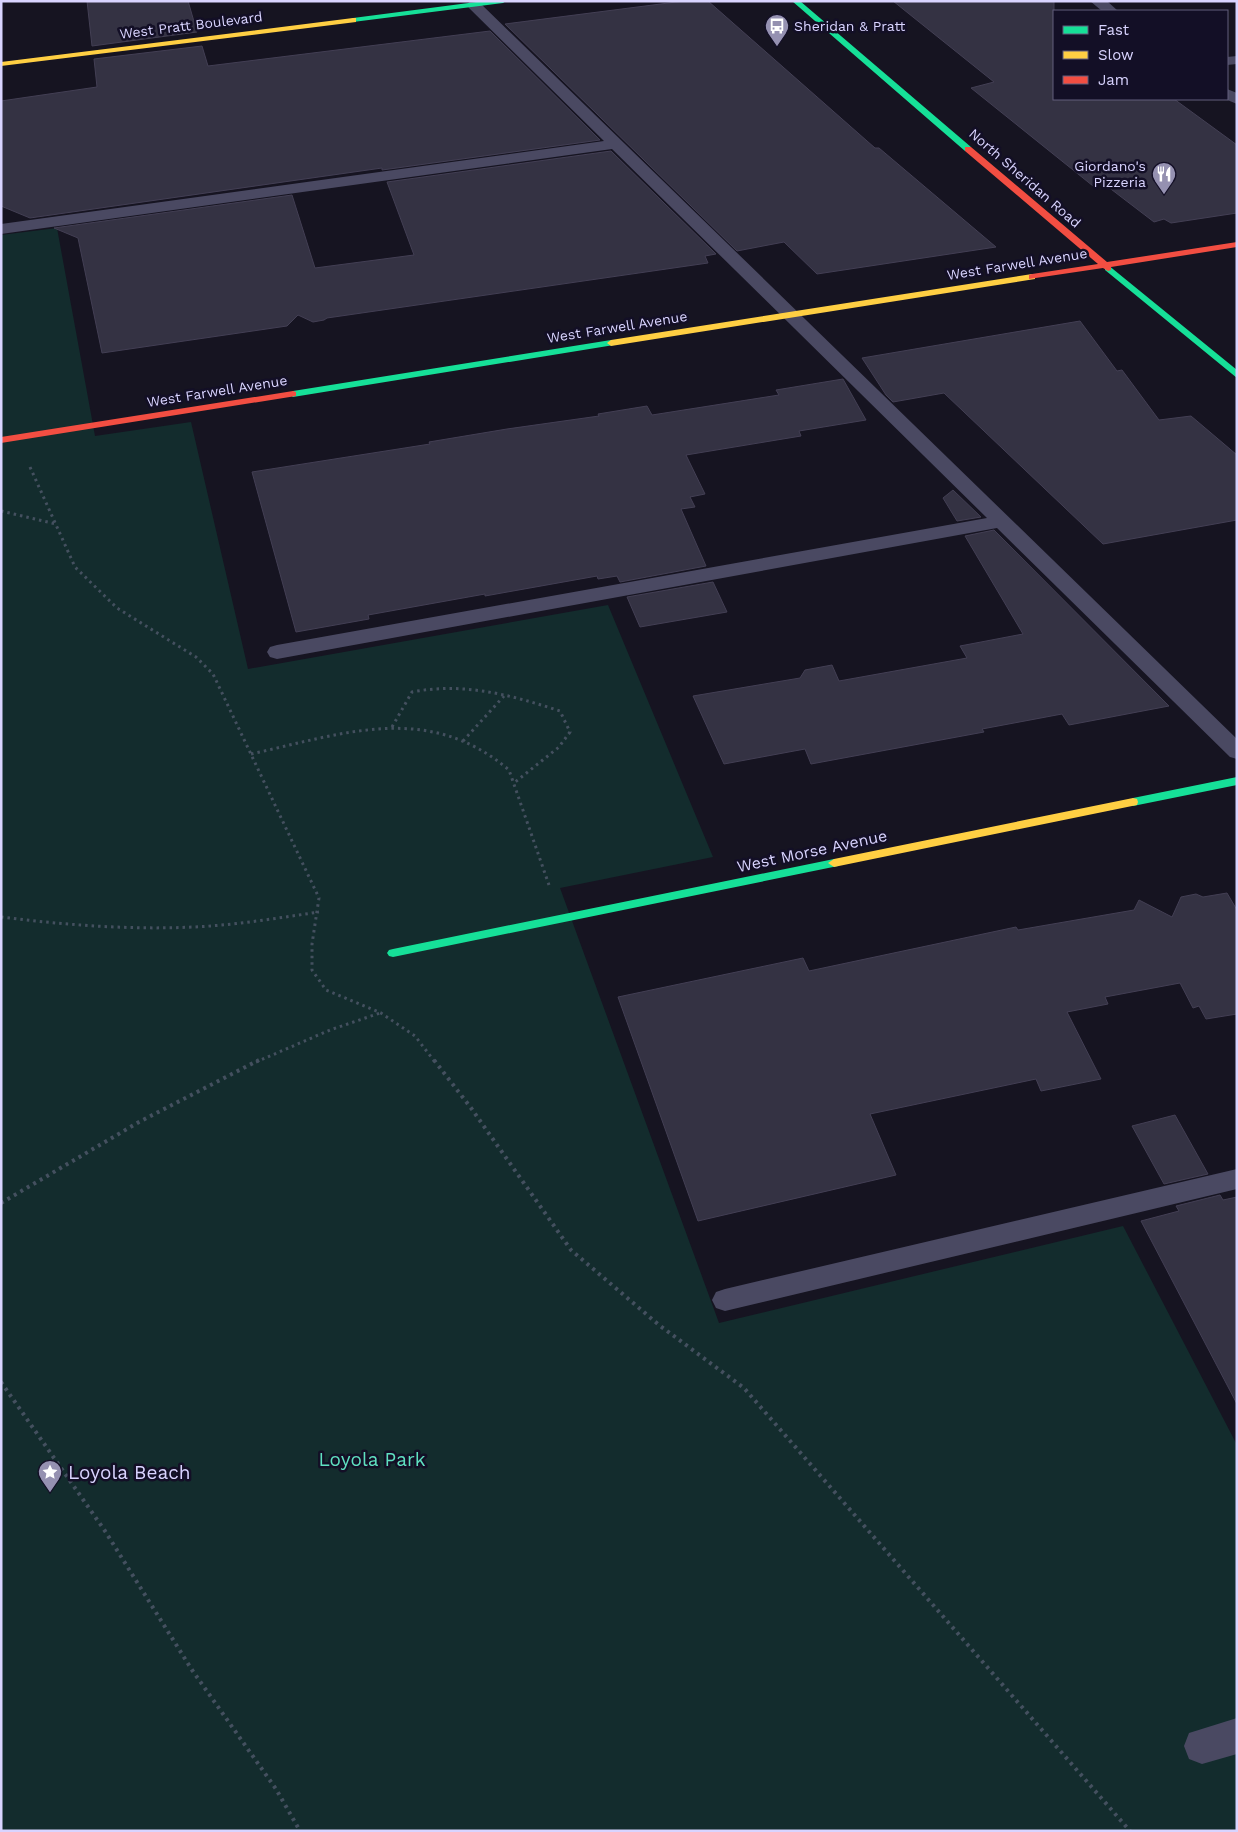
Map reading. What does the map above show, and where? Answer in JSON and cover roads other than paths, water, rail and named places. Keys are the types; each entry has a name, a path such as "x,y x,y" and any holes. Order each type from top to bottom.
{"street":[{"name":"West Pratt Boulevard","path":"1,64 503,1"},
{"name":"North Sheridan Road","path":"795,1 1104,265 1237,375"},
{"name":"West Farwell Avenue","path":"1,440 1237,244"},
{"name":"West Morse Avenue","path":"393,952 1237,781"},
{"path":"1202,1746 1237,1736"}],"lane":[{"path":"1097,1 1110,10"},
{"path":"474,5 617,144 788,315 1002,521 1237,752"},
{"path":"1,229 617,144"},
{"path":"277,652 1002,521"},
{"path":"725,1300 1237,1179"}],"place":[{"name":"Sheridan & Pratt","path":"777,47"},
{"name":"Giordano's Pizzeria","path":"1164,195"},
{"name":"Loyola Beach","path":"50,1493"}],"park label":[{"name":"Loyola Park","path":"372,1459"}]}
